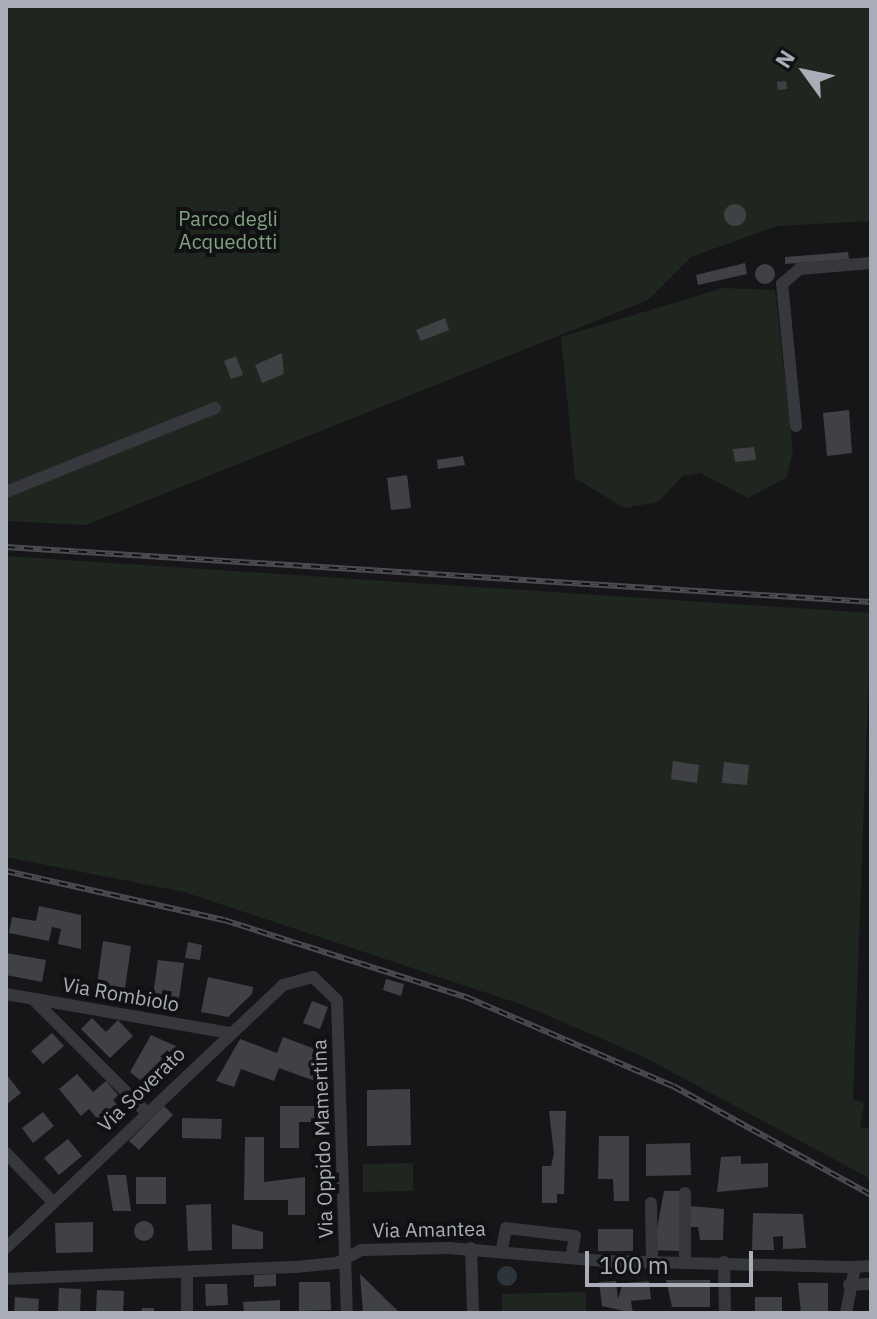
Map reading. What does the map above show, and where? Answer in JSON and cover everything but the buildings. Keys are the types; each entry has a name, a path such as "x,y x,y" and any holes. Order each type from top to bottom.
{"street":[{"path":"796,426 782,284 799,269 871,263"},
{"path":"6,492 41,482 215,408"},
{"name":"Via Soverato","path":"6,1248 145,1111 287,981 313,977"},
{"name":"Via Oppido Mamertina","path":"313,977 337,1000 347,1313"},
{"name":"Via Rombiolo","path":"6,994 230,1033"},
{"path":"34,1000 145,1111"},
{"path":"6,1153 53,1202"},
{"path":"685,1193 685,1262"},
{"path":"651,1203 652,1262"},
{"path":"502,1249 506,1228 575,1236 571,1258"},
{"path":"471,1248 473,1313"},
{"name":"Via Amantea","path":"6,1279 187,1272 346,1259 361,1250 471,1248 652,1262 871,1266"},
{"path":"724,1262 725,1313"},
{"path":"846,1313 849,1285 855,1267"},
{"path":"187,1272 187,1313"},
{"path":"849,1285 871,1284"}],"green space":[{"name":"Parco degli Acquedotti","path":"6,6 871,6 871,221 777,226 691,257 648,300 86,525 6,521"},
{"path":"723,288 775,290 793,451 787,477 748,498 700,473 683,476 658,502 624,508 575,478 561,337"},
{"path":"6,556 871,613 853,1100 864,1103 860,1127 871,1129 871,1179 644,1057 523,1005 184,892 6,857"},
{"path":"413,1163 413,1191 363,1192 363,1164"},
{"path":"586,1292 586,1313 502,1313 502,1294"}],"shaded area":[{"path":"507,1266 514,1269 517,1276 514,1283 507,1286 500,1283 497,1276 500,1269"}],"railway":[{"path":"6,547 871,602"},
{"path":"6,871 224,920 466,997 673,1086 871,1195"}]}
